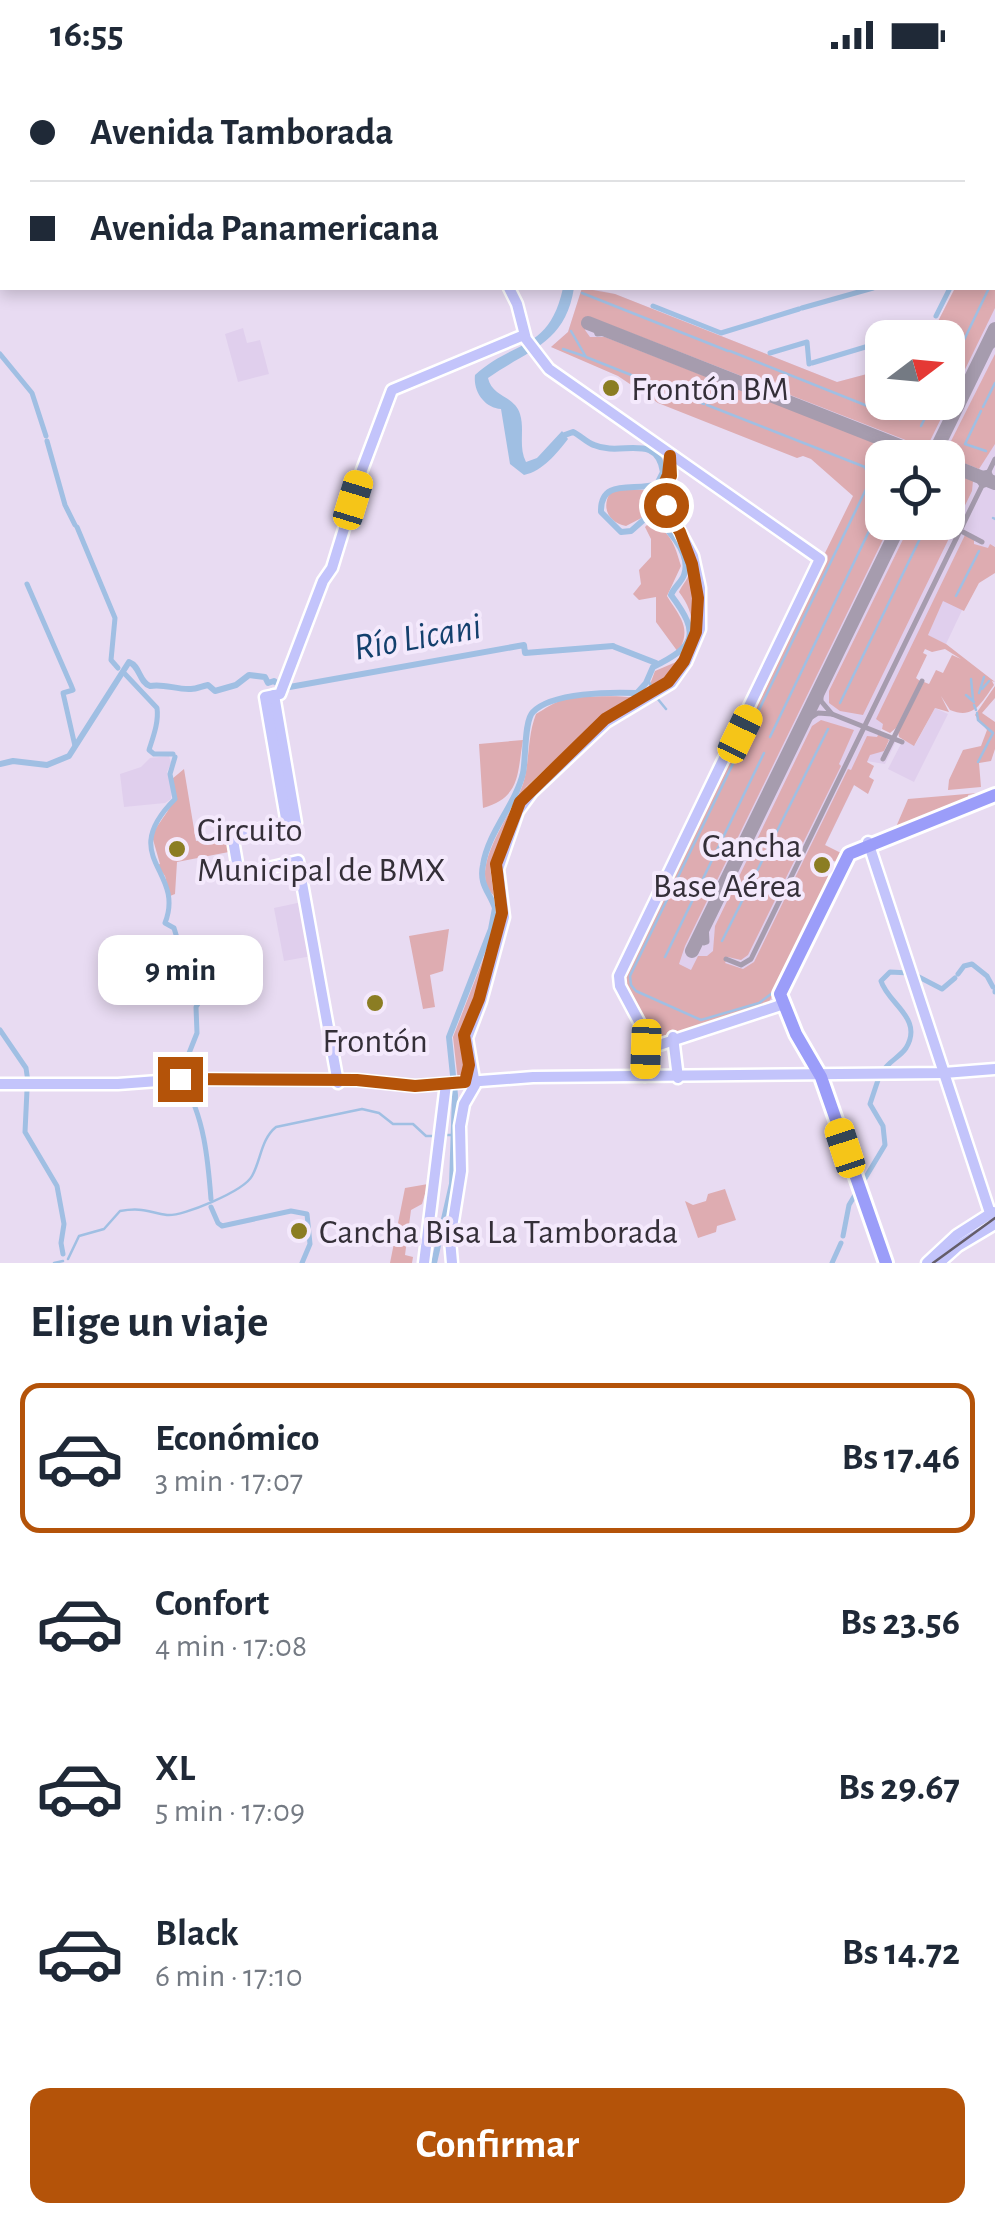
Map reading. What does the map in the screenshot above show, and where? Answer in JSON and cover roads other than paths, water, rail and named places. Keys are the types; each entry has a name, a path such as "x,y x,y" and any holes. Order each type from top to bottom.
{"highway":[{"path":"888,1263 820,1077 794,1036 780,999 848,853 995,794"}],"main road":[{"path":"509,290 528,343 545,364 820,556 619,976 620,986 650,1044 645,1076"},
{"path":"337,1082 298,861 239,875 232,834 291,824 270,696 280,694 323,581 332,568 392,390 528,343"},
{"path":"424,1263 469,1065 464,1035 479,999 502,913 496,864 520,802 605,719 668,682 684,661 696,632 698,598 692,564 680,532 658,498 673,456"},
{"path":"452,1263 450,1240 461,1172 459,1134 466,1038 481,1001 502,923 505,906 498,869 520,808 606,722 670,683 698,638 701,618 696,565 684,534 661,496 671,476 673,456"},
{"path":"869,844 993,1217"},
{"path":"650,1044 780,999"},
{"path":"673,1039 678,1077"},
{"path":"462,1085 645,1076 820,1077 995,1070"},
{"path":"0,1085 118,1084 185,1078 415,1086 678,1077"},
{"path":"927,1263 956,1238 993,1217"},
{"path":"941,1263 993,1217"}],"water":[{"path":"562,290 573,290 563,322 554,333 488,378 494,389 517,408 526,462 537,458 562,431 568,439 543,466 524,475 510,464 501,409 481,398 475,375 539,334 557,309"}],"waterway":[{"path":"802,308 866,290"},
{"path":"936,316 949,290"},
{"path":"965,338 988,290"},
{"path":"582,293 728,351"},
{"path":"653,306 721,333 799,309"},
{"path":"571,331 586,357 704,404"},
{"path":"770,353 807,342 809,364"},
{"path":"812,363 865,347"},
{"path":"563,349 584,356"},
{"path":"730,351 865,405"},
{"path":"0,354 32,393 46,436"},
{"path":"983,407 995,383"},
{"path":"707,405 865,467"},
{"path":"981,411 965,444 986,451"},
{"path":"921,426 924,420"},
{"path":"434,1263 452,1184 455,1095 449,1037 491,929 495,908 483,883 483,865 490,841 523,773 530,716 554,700 598,693 637,693 653,667 678,653 689,638 687,620 671,595 683,578 685,567 676,540 648,516 631,531 621,532 601,512 602,501 613,490 657,484 663,472 659,460 646,449 604,448 573,432 562,436"},
{"path":"47,441 65,505 75,525"},
{"path":"775,991 759,1003 701,1020 636,991 630,976 865,491"},
{"path":"77,527 115,618 111,660 118,668"},
{"path":"770,737 865,539"},
{"path":"840,703 919,540"},
{"path":"956,596 979,551"},
{"path":"27,584 73,690 63,693 75,746"},
{"name":"Río Licani","path":"284,688 524,645 525,653 613,646"},
{"name":"Río Licani","path":"615,647 656,663"},
{"name":"Río Licani","path":"0,764 13,761 47,765 69,756 129,662 150,686 191,689 208,685 215,691 236,685 249,675 265,677 268,683 274,681 281,686"},
{"path":"125,674 157,708 149,750 154,754 173,754"},
{"path":"979,693 984,677"},
{"path":"648,679 652,689"},
{"path":"971,679 973,699"},
{"path":"982,689 989,681"},
{"path":"966,695 974,702"},
{"path":"657,698 666,709"},
{"path":"974,705 976,710"},
{"path":"977,713 978,720 993,733 978,762"},
{"path":"722,941 828,729"},
{"path":"665,957 764,753"},
{"path":"175,757 170,774 175,799 158,819 151,850 167,890 165,923 174,928 180,948 191,961 191,970 206,985 196,1007 197,1033 180,1076"},
{"path":"793,953 830,877"},
{"path":"958,974 964,966 972,964 993,987"},
{"path":"882,1072 906,1048 911,1028 881,981 890,972 910,973"},
{"path":"917,976 942,989 955,978"},
{"path":"0,1030 26,1068 28,1082"},
{"path":"843,1236 849,1205 885,1145 883,1126 870,1104 878,1080"},
{"path":"183,1083 200,1123 211,1199"},
{"path":"27,1090 25,1132 57,1186 64,1224 63,1254"},
{"path":"68,1259 79,1236 104,1229 120,1211 175,1215 237,1189 252,1176 264,1144 276,1127 362,1109 379,1113 393,1124 413,1124 426,1136 437,1136"},
{"path":"444,1135 453,1135"},
{"path":"211,1207 222,1226 291,1211 307,1214 310,1244 302,1263"},
{"path":"832,1263 841,1243"},
{"path":"54,1263 63,1261"}],"tram line":[{"path":"933,1263 995,1218"}],"place":[{"name":"Frontón BM","path":"611,388"},
{"name":"Circuito Municipal de BMX","path":"177,849"},
{"name":"Cancha Base Aérea","path":"822,865"},
{"name":"Frontón","path":"375,1003"},
{"name":"Cancha Bisa La Tamborada","path":"299,1231"}]}
